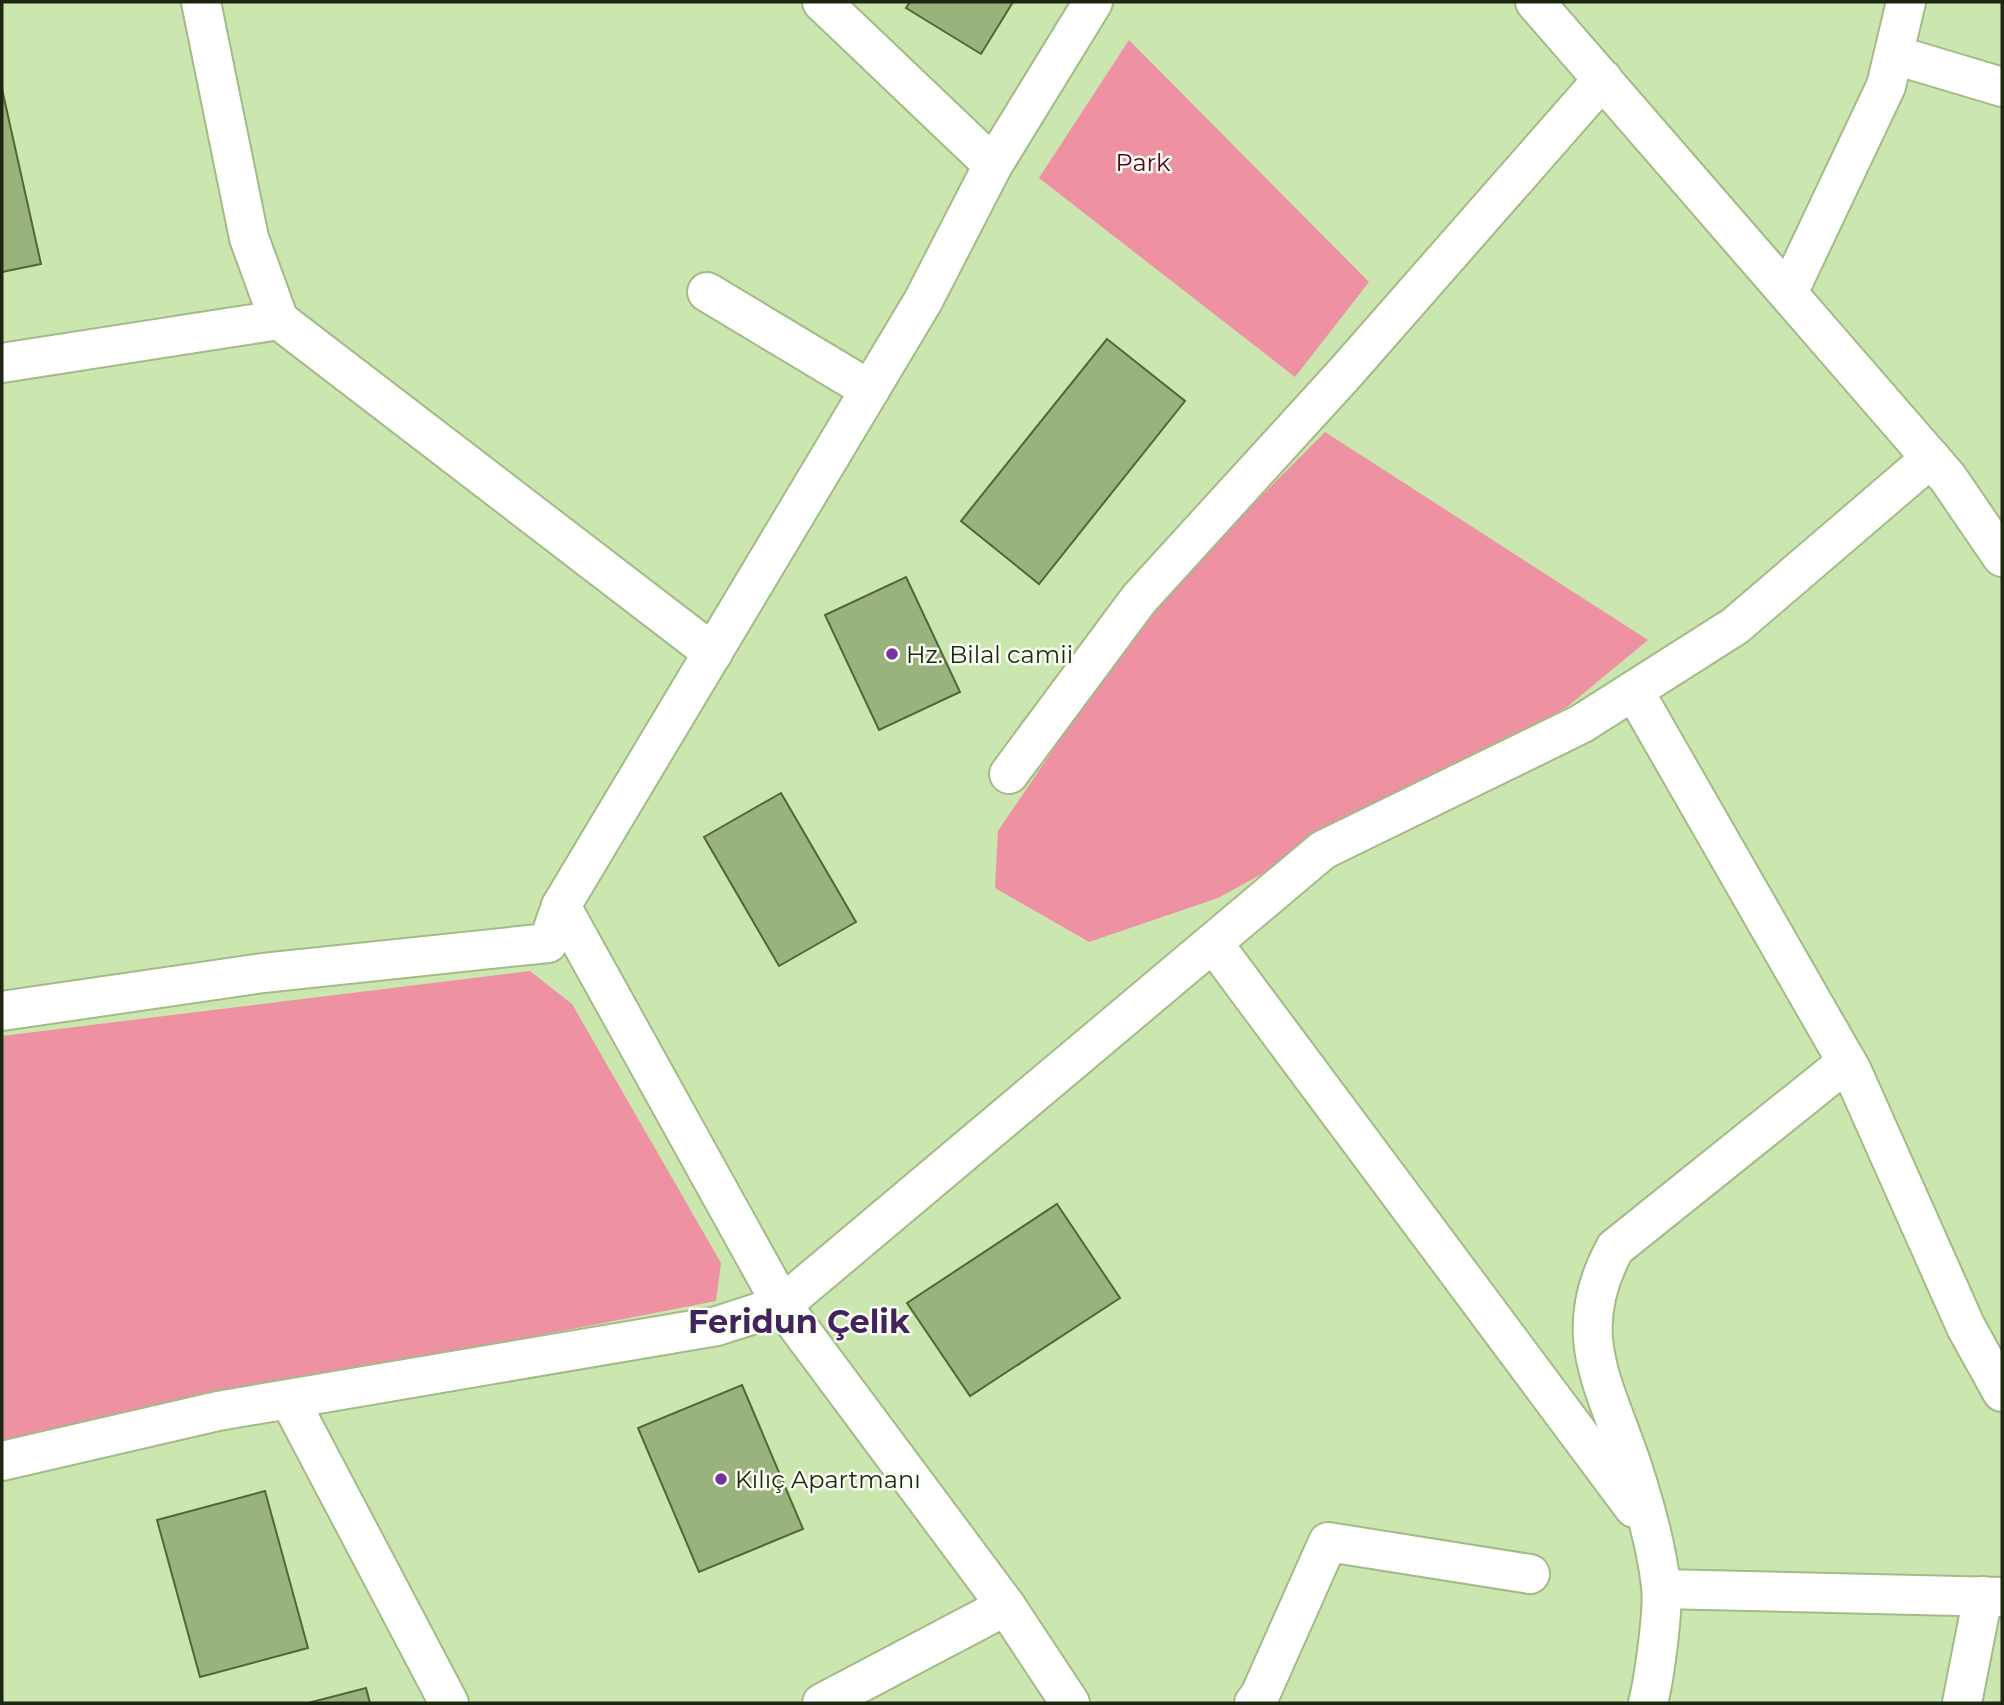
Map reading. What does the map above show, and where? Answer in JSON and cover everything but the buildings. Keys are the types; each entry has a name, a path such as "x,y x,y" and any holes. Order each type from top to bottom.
{"street":[{"path":"201,2 249,238 279,320 713,653"},
{"path":"822,2 993,165"},
{"path":"2,1010 263,973 548,943 561,906 923,301 993,165 1093,2"},
{"path":"1535,2 1931,458 2002,557"},
{"path":"1788,293 1886,86 1906,2"},
{"path":"1895,55 2002,87"},
{"path":"1009,774 1139,599 1346,372 1603,79"},
{"path":"707,292 870,390"},
{"path":"2,363 279,320"},
{"path":"2,1461 218,1411 717,1326 782,1305 1323,850 1581,724 1735,626 1931,458"},
{"path":"1634,691 1847,1062 1966,1327 2002,1392"},
{"path":"561,906 782,1305 1006,1606 1070,1703"},
{"path":"1213,943 1647,1524"},
{"path":"1648,1703 1662,1589 1635,1474 1594,1361 1591,1328 1593,1298 1601,1273 1615,1248 1847,1062"},
{"path":"289,1399 449,1703"},
{"path":"1254,1703 1261,1695 1328,1542 1530,1574"},
{"path":"1662,1589 1993,1597 1962,1703"},
{"path":"822,1703 1006,1606"}],"green space":[{"name":"Park","path":"1129,40 1369,282 1295,377 1039,178"},
{"path":"1325,432 1648,640 1567,707 1218,898 1089,942 995,888 998,831 1147,611"},
{"path":"530,971 572,1004 721,1263 716,1301 2,1440 2,1036"}],"place":[{"name":"Hz. Bilal camii","path":"892,654"},
{"name":"Kılıç Apartmanı","path":"721,1479"}],"district":[{"name":"Feridun Çelik","path":"799,1321"}]}
